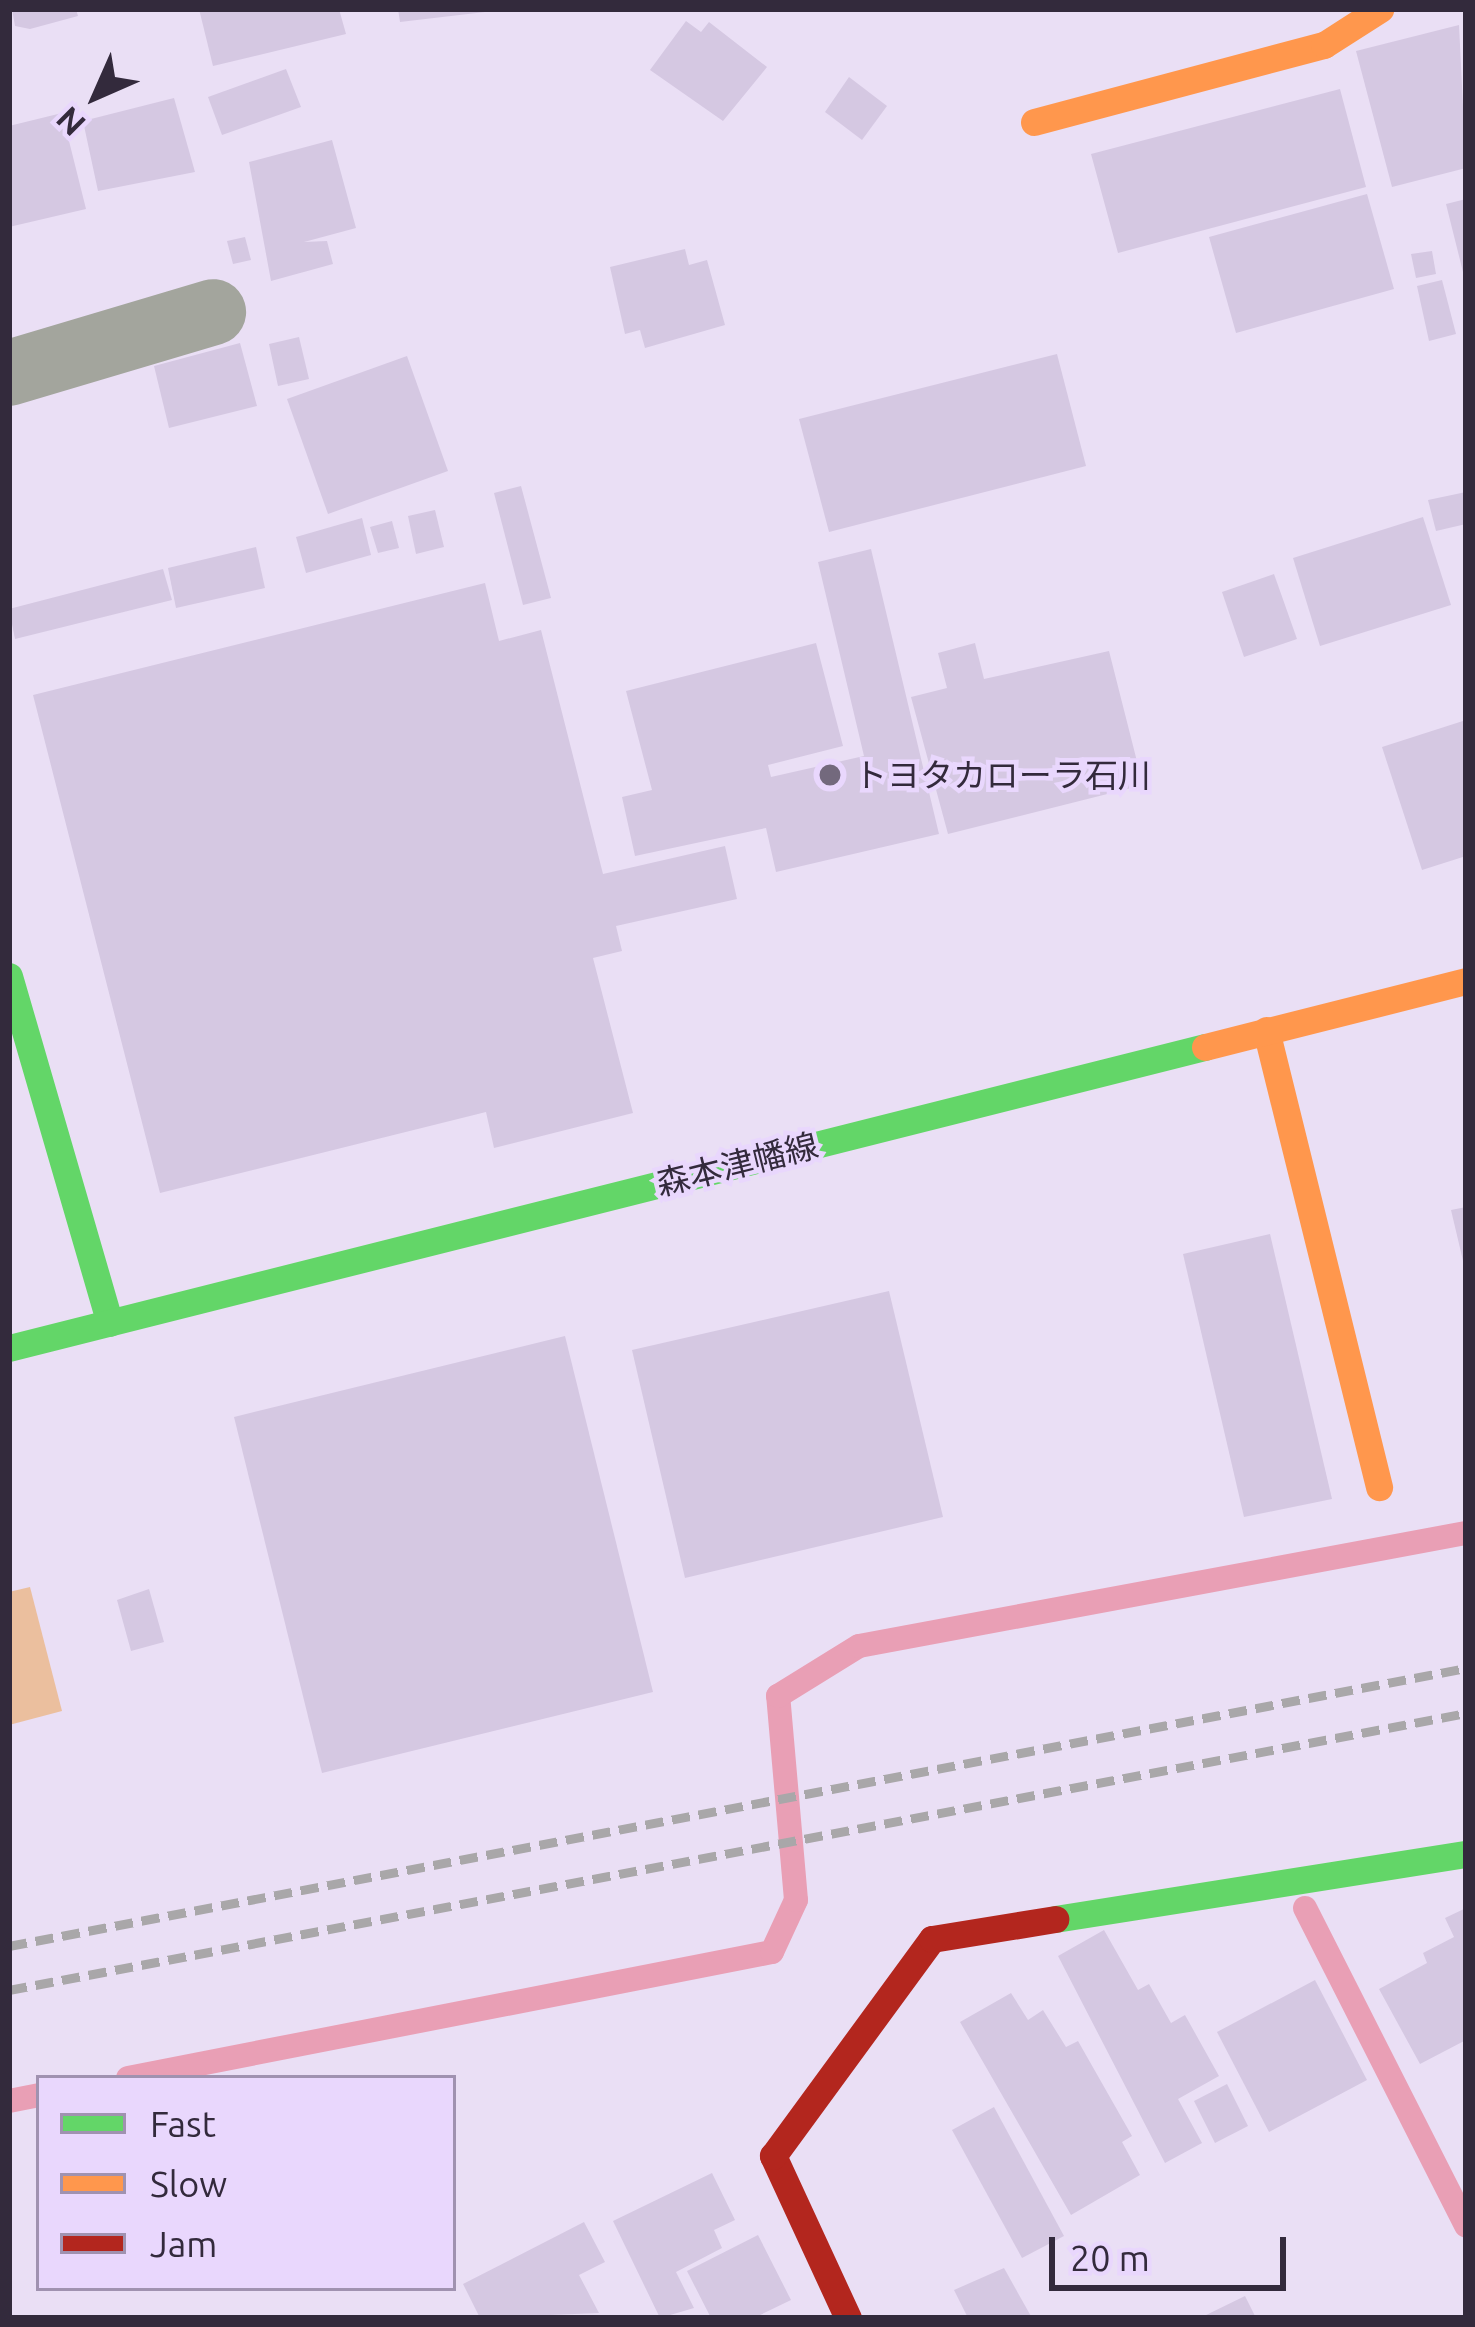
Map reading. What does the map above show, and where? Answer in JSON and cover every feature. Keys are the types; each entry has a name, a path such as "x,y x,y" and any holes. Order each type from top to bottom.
{"street":[{"path":"1034,122 1324,45 1380,9"},
{"path":"9,374 213,312"},
{"path":"9,976 110,1323"},
{"name":"森本津幡線","path":"9,1348 1466,981"},
{"path":"1266,1030 1379,1487"},
{"path":"834,2313 773,2156 932,1940 1466,1854"}],"shaded area":[{"path":"30,1587 62,1711 9,1725 9,1592"}],"building":[{"path":"12,9 76,9 78,16 30,29 15,26"},
{"path":"199,9 339,9 346,34 213,66"},
{"path":"398,9 485,9 485,12 400,22"},
{"path":"686,21 701,32 709,22 767,67 723,121 650,70"},
{"path":"1459,25 1466,168 1392,187 1356,51"},
{"path":"286,69 301,107 222,135 208,97"},
{"path":"849,77 887,106 862,140 825,112"},
{"path":"1340,89 1366,187 1118,253 1091,154"},
{"path":"174,98 195,172 98,191 83,121"},
{"path":"62,113 86,209 9,227 9,126"},
{"path":"332,140 356,228 304,242 327,241 333,264 271,281 249,162"},
{"path":"1367,194 1394,289 1236,333 1209,237"},
{"path":"1466,199 1466,276 1464,276 1446,204"},
{"path":"245,237 251,260 233,264 227,241"},
{"path":"685,249 689,265 707,260 725,325 645,348 640,330 625,334 610,267"},
{"path":"1432,251 1436,274 1416,278 1411,254"},
{"path":"1442,280 1456,334 1429,341 1417,286"},
{"path":"299,337 309,379 278,386 269,344"},
{"path":"240,343 257,406 169,428 154,366"},
{"path":"1057,354 1086,466 829,532 799,419"},
{"path":"407,356 448,471 328,514 287,399"},
{"path":"521,486 551,598 523,605 494,493"},
{"path":"1466,492 1466,524 1436,531 1428,500"},
{"path":"435,510 444,547 416,554 408,516"},
{"path":"1423,517 1451,605 1320,646 1293,558"},
{"path":"362,518 371,555 306,573 296,537"},
{"path":"392,521 399,548 378,553 370,527"},
{"path":"256,547 265,588 176,608 168,568"},
{"path":"871,549 939,834 776,872 766,828 635,856 622,797 652,790 626,691 816,643 843,746 768,765 771,777 864,756 818,562"},
{"path":"163,569 172,600 15,639 9,609"},
{"path":"1274,574 1297,639 1244,657 1222,592"},
{"path":"485,583 499,641 541,630 603,874 725,846 737,899 616,926 622,951 593,958 633,1113 494,1148 486,1112 160,1193 33,695"},
{"path":"975,643 984,679 1109,651 1143,785 948,834 911,697 947,688 938,653"},
{"path":"1466,720 1466,856 1422,870 1382,747"},
{"path":"1466,1207 1466,1265 1464,1265 1451,1210"},
{"path":"1270,1234 1332,1499 1244,1517 1183,1254"},
{"path":"889,1291 943,1517 685,1578 632,1350"},
{"path":"565,1336 653,1692 322,1773 234,1417"},
{"path":"149,1589 164,1642 131,1651 117,1600"},
{"path":"1466,1908 1466,2040 1420,2064 1379,1989 1427,1963 1423,1953 1454,1937 1445,1918"},
{"path":"1104,1930 1138,1990 1149,1984 1171,2023 1185,2015 1219,2076 1178,2099 1202,2143 1165,2163 1058,1956"},
{"path":"1315,1980 1367,2080 1269,2132 1217,2032"},
{"path":"1011,1993 1028,2020 1043,2010 1066,2047 1078,2041 1132,2136 1122,2142 1140,2175 1071,2215 960,2022"},
{"path":"1227,2084 1248,2126 1215,2143 1194,2101"},
{"path":"994,2107 1064,2236 1022,2258 952,2130"},
{"path":"712,2173 735,2220 714,2230 722,2248 676,2272 694,2308 660,2318 613,2221"},
{"path":"584,2222 605,2262 579,2275 599,2313 480,2318 463,2284"},
{"path":"758,2235 791,2300 754,2318 711,2318 687,2271"},
{"path":"1004,2268 1032,2318 968,2318 954,2290"},
{"path":"1245,2296 1256,2318 1200,2318"}],"waterway":[{"path":"143,2075 772,1952 796,1900 778,1696 859,1646 1466,1533"},
{"path":"1305,1908 1466,2226"},
{"path":"9,2101 36,2096"}],"railway":[{"path":"9,1946 1466,1668"},
{"path":"9,1990 1466,1713"}],"traffic: fast":[{"path":"9,976 110,1323"},
{"path":"9,1348 1205,1047"},
{"path":"1055,1919 1466,1854"}],"traffic: slow":[{"path":"1034,122 1324,45 1380,9"},
{"path":"1205,1047 1466,981"},
{"path":"1266,1030 1379,1487"}],"traffic: jam":[{"path":"848,2318 773,2156 932,1939 1055,1919"}],"place":[{"name":"トヨタカローラ石川","path":"830,775"}]}
